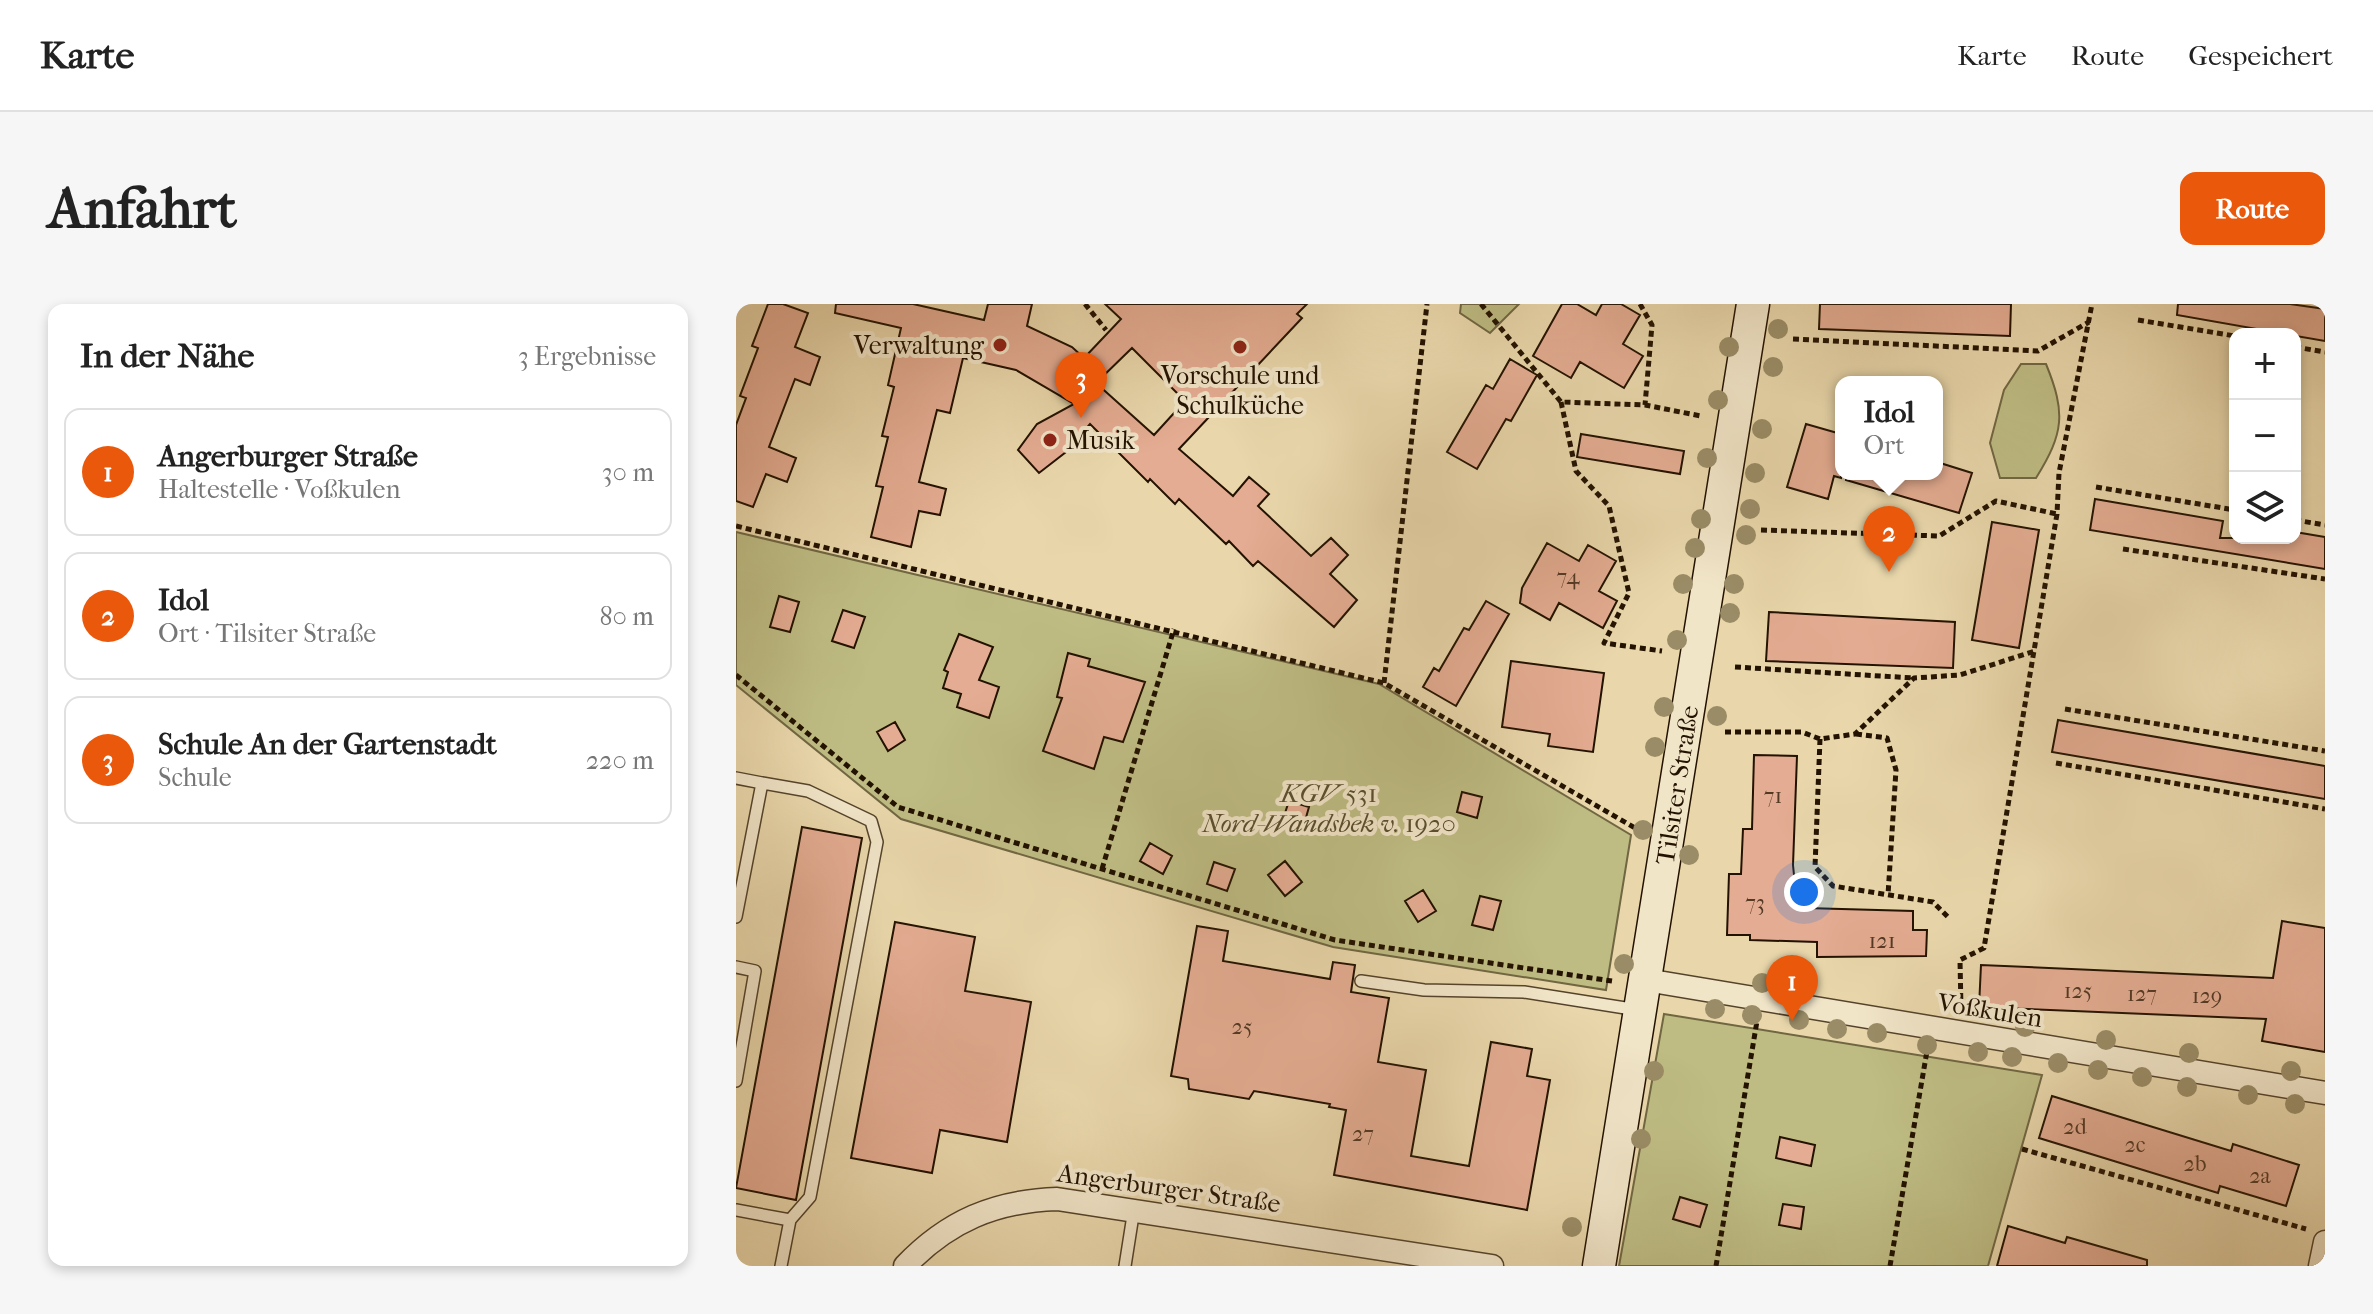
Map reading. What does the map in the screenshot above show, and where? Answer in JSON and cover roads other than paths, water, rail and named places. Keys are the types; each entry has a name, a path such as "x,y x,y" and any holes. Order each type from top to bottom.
{"street":[{"name":"Tilsiter Straße","path":"1599,1266 1753,304"},
{"name":"Voßkulen","path":"1644,995 2325,1093"},
{"name":"Angerburger Straße","path":"905,1266 947,1229 1000,1205 1057,1199 1135,1208 1492,1266"},
{"path":"2317,1236 2320,1266"}],"lane":[{"path":"736,778 808,791 871,821 877,842 810,1197 790,1220 781,1266"},
{"path":"736,917 762,783"},
{"path":"736,967 755,971 736,1081"},
{"path":"1361,981 1424,990 1644,995"},
{"path":"1125,1266 1135,1208"},
{"path":"736,1210 790,1220"}],"place":[{"name":"Verwaltung","path":"1000,345"},
{"name":"Vorschule und Schulküche","path":"1240,347"},
{"name":"Schule An der Gartenstadt","path":"1081,418"},
{"name":"Musik","path":"1050,440"},
{"name":"Idol","path":"1889,572"},
{"name":"Angerburger Straße","path":"1792,1021"}],"park label":[{"name":"KGV 531 Nord-Wandsbek v. 1920","path":"1329,808"}]}
